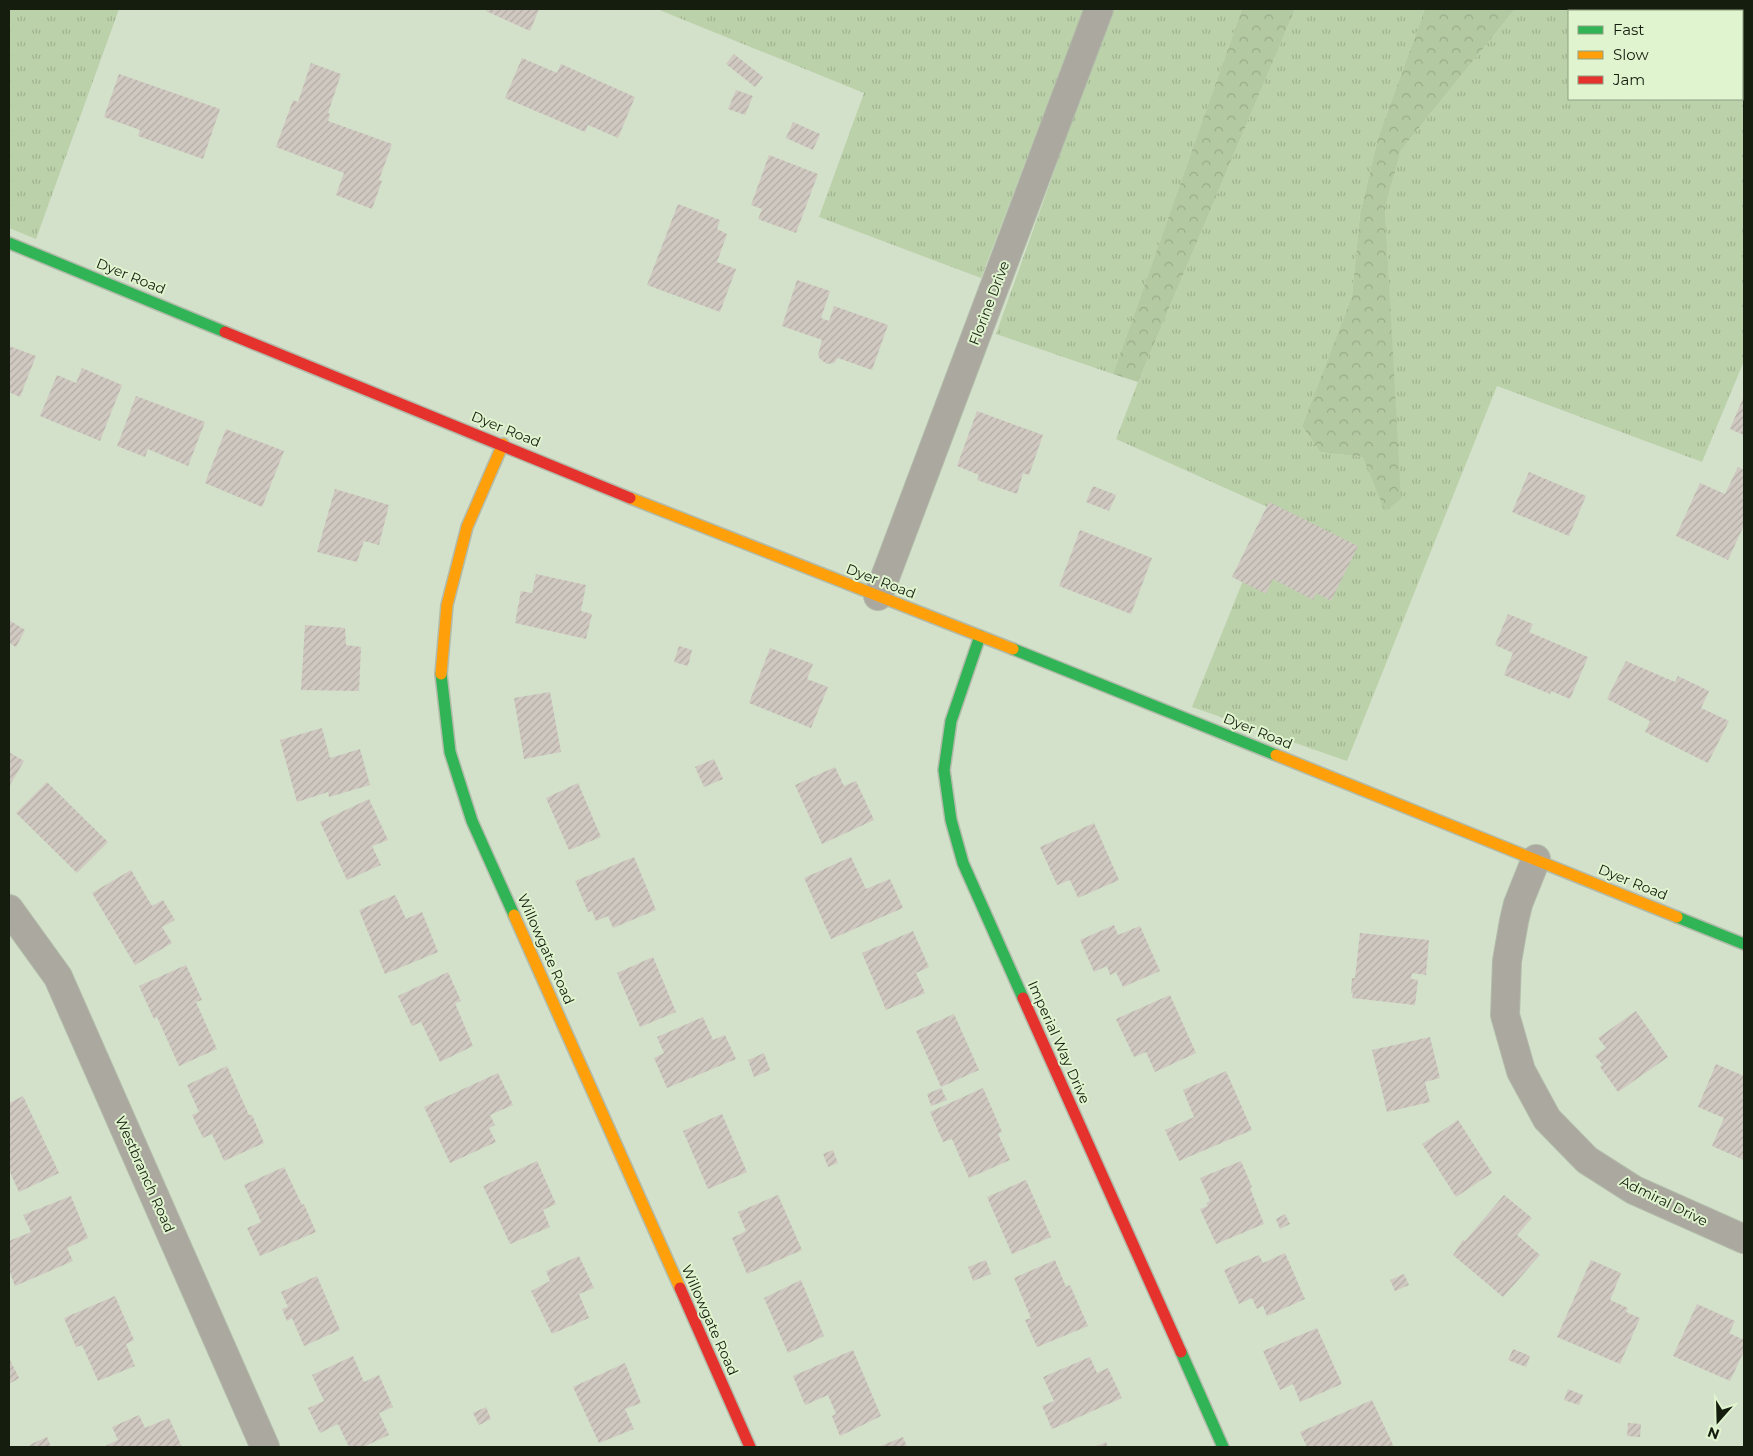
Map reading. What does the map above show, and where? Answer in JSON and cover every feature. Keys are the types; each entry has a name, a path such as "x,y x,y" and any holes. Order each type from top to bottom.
{"street":[{"name":"Florine Drive","path":"878,596 1099,9"},
{"name":"Dyer Road","path":"9,243 503,444 684,520 980,636 1744,944"},
{"name":"Willowgate Road","path":"503,444 468,527 447,605 441,674 450,752 472,821 750,1447"},
{"name":"Imperial Way Drive","path":"980,636 952,721 944,770 950,820 963,863 1223,1447"},
{"name":"Admiral Drive","path":"1536,859 1518,904 1514,921 1507,961 1505,1015 1521,1071 1547,1119 1587,1160 1634,1190 1744,1239"},
{"name":"Westbranch Road","path":"9,909 58,977 265,1447"}],"green space":[{"path":"9,9 119,9 36,239 9,228"},
{"path":"657,9 1084,9 981,278 819,217 864,93"},
{"path":"1112,9 1242,9 1113,374 996,334"},
{"path":"1242,9 1295,9 1138,382 1113,374"},
{"path":"1295,9 1425,9 1378,138 1360,214 1352,296 1302,426 1320,452 1363,457 1400,498 1385,208 1401,150 1515,9 1744,9 1744,361 1702,462 1497,386 1347,761 1192,707 1272,509 1116,439 1138,382"},
{"path":"1425,9 1515,9 1401,150 1385,208 1401,499 1385,511 1363,457 1320,452 1302,426 1352,296 1360,214 1378,138"}],"building":[{"path":"487,9 539,9 530,31 486,11"},
{"path":"734,54 763,77 755,87 726,64"},
{"path":"522,58 557,73 561,64 635,97 618,138 588,125 585,132 505,98"},
{"path":"311,63 341,74 328,113 330,114 328,121 392,144 379,180 382,181 372,209 336,195 344,173 276,147 293,100 298,102"},
{"path":"119,74 220,109 203,159 138,136 140,130 104,117"},
{"path":"736,90 753,96 745,115 728,109"},
{"path":"793,122 820,134 813,150 786,138"},
{"path":"769,155 818,174 796,233 758,219 762,209 751,205"},
{"path":"678,204 720,220 717,229 727,234 717,262 736,269 720,312 647,285"},
{"path":"797,280 830,291 821,318 829,321 834,306 888,325 872,370 838,358 834,363 827,364 818,355 822,340 782,326"},
{"path":"9,346 36,356 20,397 9,392"},
{"path":"82,368 122,385 100,441 40,416 57,375 76,383"},
{"path":"136,396 205,422 188,466 148,449 145,457 117,446"},
{"path":"1744,399 1744,435 1730,429"},
{"path":"977,411 1043,435 1029,475 1023,473 1017,494 977,480 979,475 957,466"},
{"path":"226,429 284,451 262,507 205,483"},
{"path":"1738,467 1744,470 1744,525 1728,560 1676,536 1700,483 1725,494"},
{"path":"1529,472 1586,496 1569,536 1512,512"},
{"path":"1093,486 1116,495 1109,511 1086,502"},
{"path":"335,489 389,505 379,545 364,541 357,562 317,552"},
{"path":"1269,502 1358,546 1331,601 1316,593 1313,600 1273,579 1266,594 1232,577"},
{"path":"1080,530 1152,558 1131,614 1059,586"},
{"path":"536,574 586,585 581,611 592,614 586,639 515,623 521,591 532,593"},
{"path":"1508,614 1533,624 1529,632 1588,657 1570,699 1551,691 1550,694 1504,675 1513,653 1495,645"},
{"path":"9,620 25,630 16,647 9,643"},
{"path":"305,625 345,628 346,645 361,647 359,691 301,690"},
{"path":"679,646 692,650 688,666 674,662"},
{"path":"770,648 813,664 807,679 828,687 811,728 749,703"},
{"path":"1626,661 1675,682 1678,676 1709,691 1701,708 1729,721 1708,763 1645,732 1650,721 1607,699"},
{"path":"550,692 561,752 524,759 514,698"},
{"path":"322,728 330,758 360,749 370,785 329,797 328,792 297,802 280,740"},
{"path":"9,752 24,761 9,787"},
{"path":"714,759 723,779 704,787 695,767"},
{"path":"835,767 844,786 856,781 874,820 822,844 795,785"},
{"path":"47,782 108,842 77,873 16,813"},
{"path":"578,783 601,837 569,850 546,798"},
{"path":"369,799 388,840 372,846 381,865 347,880 320,822"},
{"path":"1094,823 1119,880 1078,898 1070,880 1057,885 1040,847"},
{"path":"634,857 656,910 613,928 608,916 596,921 592,911 588,912 575,881"},
{"path":"851,857 866,889 890,879 903,908 831,939 804,878"},
{"path":"131,870 152,906 163,900 175,920 162,927 172,943 135,965 92,893"},
{"path":"395,895 406,919 422,912 438,952 385,974 359,910"},
{"path":"1114,925 1118,935 1140,926 1160,971 1123,987 1116,972 1110,975 1107,966 1094,972 1080,940"},
{"path":"913,931 929,967 916,973 925,993 886,1010 862,953"},
{"path":"1360,933 1429,940 1426,975 1412,973 1411,979 1418,980 1415,1005 1352,998 1352,978 1355,978"},
{"path":"653,957 676,1012 640,1027 617,973"},
{"path":"186,965 202,1000 196,1002 217,1049 179,1066 157,1017 154,1019 139,986"},
{"path":"448,972 461,1001 455,1003 473,1046 440,1062 421,1022 412,1026 398,996"},
{"path":"1170,995 1196,1053 1155,1072 1146,1052 1134,1057 1116,1019"},
{"path":"1636,1011 1668,1057 1618,1092 1600,1067 1603,1065 1595,1056 1606,1048 1598,1038"},
{"path":"954,1014 979,1070 941,1087 916,1031"},
{"path":"703,1017 713,1040 725,1035 736,1059 667,1088 654,1058 664,1053 657,1037"},
{"path":"1430,1037 1440,1078 1425,1082 1430,1102 1387,1112 1372,1050"},
{"path":"764,1053 770,1070 754,1077 748,1060"},
{"path":"1716,1064 1744,1076 1744,1160 1712,1146 1724,1118 1698,1107"},
{"path":"227,1066 264,1143 224,1161 212,1134 203,1138 192,1115 199,1112 187,1085"},
{"path":"1226,1071 1252,1130 1179,1161 1165,1130 1194,1117 1183,1090"},
{"path":"498,1073 513,1105 490,1115 495,1125 489,1128 496,1142 450,1163 424,1107"},
{"path":"941,1088 947,1100 931,1106 927,1094"},
{"path":"983,1088 1002,1132 998,1134 1010,1160 969,1178 952,1139 943,1142 930,1112"},
{"path":"23,1096 59,1173 19,1192 9,1170 9,1103"},
{"path":"722,1114 747,1172 708,1189 683,1131"},
{"path":"1458,1120 1492,1173 1456,1197 1422,1144"},
{"path":"833,1150 838,1163 828,1167 823,1154"},
{"path":"537,1161 556,1204 543,1210 550,1227 510,1244 483,1186"},
{"path":"1241,1161 1264,1224 1216,1244 1200,1209 1208,1206 1206,1203 1210,1201 1200,1178"},
{"path":"284,1167 302,1205 304,1204 316,1232 260,1256 247,1228 261,1222 244,1185"},
{"path":"1026,1180 1051,1237 1012,1254 987,1197"},
{"path":"778,1195 802,1250 747,1274 732,1238 746,1231 738,1212"},
{"path":"1504,1195 1532,1218 1517,1235 1540,1255 1503,1297 1453,1255 1463,1240 1465,1241"},
{"path":"71,1196 88,1238 67,1248 73,1261 15,1286 9,1270 9,1241 31,1232 23,1215"},
{"path":"1285,1214 1290,1224 1280,1229 1276,1219"},
{"path":"1285,1253 1305,1299 1267,1316 1263,1306 1257,1309 1252,1298 1239,1304 1224,1270 1259,1255 1263,1263"},
{"path":"579,1256 594,1288 579,1294 589,1318 552,1334 531,1291 550,1281 546,1271"},
{"path":"986,1260 991,1274 973,1281 968,1267"},
{"path":"1055,1260 1066,1287 1070,1285 1088,1326 1037,1347 1025,1320 1031,1318 1014,1278"},
{"path":"1591,1260 1621,1273 1610,1300 1628,1308 1626,1312 1640,1318 1620,1364 1557,1337"},
{"path":"1404,1274 1409,1285 1395,1291 1390,1280"},
{"path":"317,1276 340,1330 304,1346 292,1318 287,1321 282,1309 288,1307 281,1292"},
{"path":"801,1280 824,1336 788,1353 764,1298"},
{"path":"115,1296 134,1340 126,1344 135,1366 98,1381 82,1345 76,1347 64,1318"},
{"path":"1697,1304 1735,1321 1729,1333 1744,1340 1744,1351 1730,1381 1673,1356"},
{"path":"1317,1328 1342,1384 1300,1402 1293,1384 1280,1390 1263,1351"},
{"path":"1513,1349 1530,1356 1526,1367 1508,1360"},
{"path":"853,1350 881,1416 840,1436 832,1416 836,1414 828,1395 805,1405 793,1376"},
{"path":"353,1356 364,1382 379,1375 393,1407 379,1413 389,1435 363,1447 349,1447 338,1424 320,1433 308,1408 324,1401 312,1375"},
{"path":"1090,1357 1097,1373 1108,1368 1122,1398 1052,1429 1042,1406 1054,1401 1043,1377"},
{"path":"9,1358 19,1378 9,1384"},
{"path":"625,1363 641,1403 625,1409 634,1429 599,1443 573,1387"},
{"path":"1568,1389 1583,1395 1579,1405 1564,1400"},
{"path":"1372,1400 1394,1447 1307,1447 1300,1432"},
{"path":"486,1407 491,1419 479,1425 473,1413"},
{"path":"139,1415 145,1428 169,1418 182,1447 103,1447 118,1440 112,1427"},
{"path":"1628,1423 1641,1424 1640,1437 1627,1436"},
{"path":"47,1437 51,1447 30,1447 29,1445"},
{"path":"903,1437 907,1447 878,1447"},
{"path":"1106,1442 1108,1447 1094,1447"}],"traffic: fast":[{"path":"9,243 225,332"},
{"path":"980,636 951,721 944,770 951,820 963,863 1023,998"},
{"path":"1013,649 1276,755"},
{"path":"441,674 450,752 472,821 514,915"},
{"path":"1677,917 1744,944"},
{"path":"1181,1352 1223,1447"}],"traffic: slow":[{"path":"441,674 447,605 467,527 503,444"},
{"path":"630,498 1013,649"},
{"path":"1276,755 1677,917"},
{"path":"514,915 680,1288"}],"traffic: jam":[{"path":"225,332 630,498"},
{"path":"1023,998 1181,1352"},
{"path":"680,1288 750,1447"}]}
